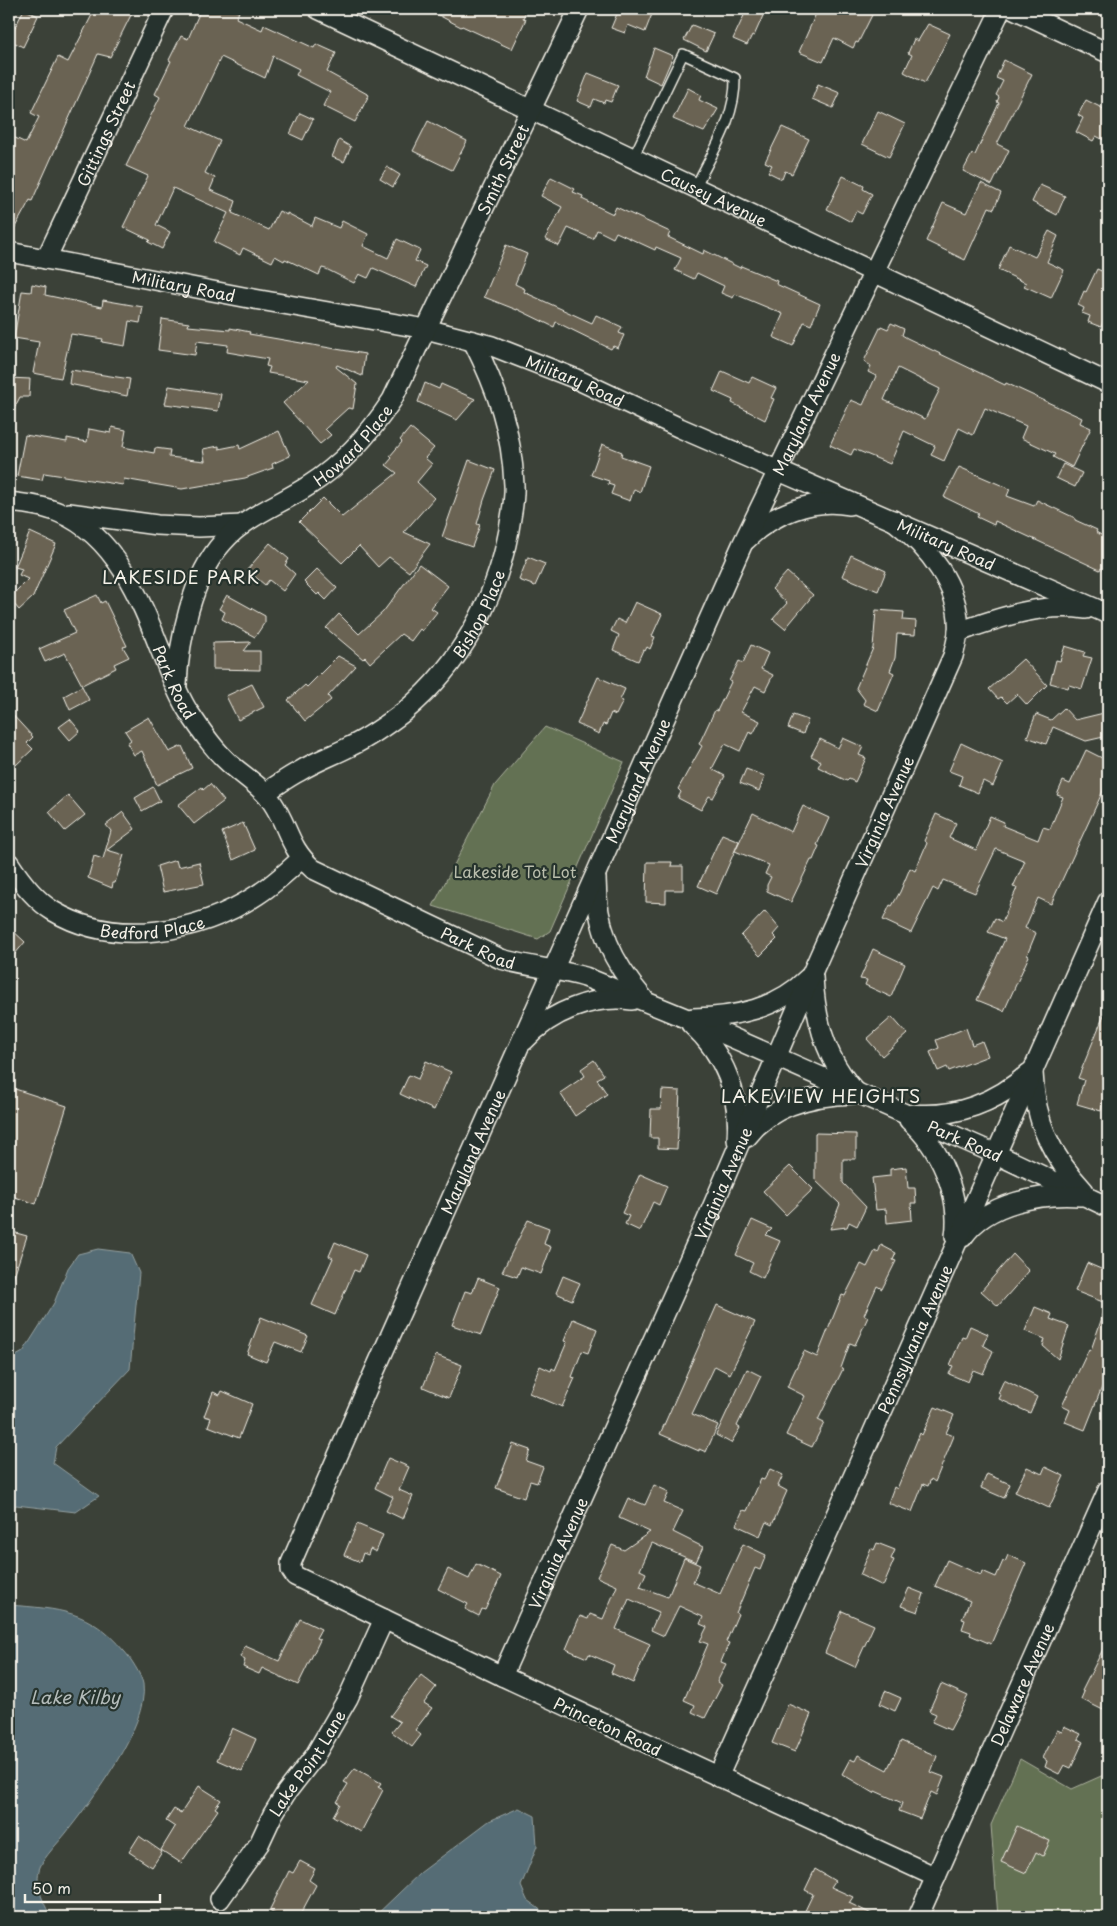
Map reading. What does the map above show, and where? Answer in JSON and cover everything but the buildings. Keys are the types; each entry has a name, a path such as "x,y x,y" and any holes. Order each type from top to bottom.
{"street":[{"name":"Gittings Street","path":"46,259 164,9"},
{"name":"Causey Avenue","path":"318,9 1108,383"},
{"name":"Smith Street","path":"426,329 579,9"},
{"name":"Maryland Avenue","path":"291,1563 742,545 1001,9"},
{"path":"1014,9 1108,53"},
{"name":"Military Road","path":"9,252 264,301 426,329 492,346 574,378 680,428 1104,612"},
{"name":"Howard Place","path":"177,690 178,657 184,624 208,564 222,543 242,525 267,508 308,487 335,467 359,444 377,423 392,400 426,329"},
{"name":"Bishop Place","path":"265,793 299,771 351,747 382,728 405,710 432,685 456,657 479,620 494,586 505,552 514,487 511,450 504,414 492,380 473,341"},
{"name":"Park Road","path":"9,502 35,505 59,512 88,529 105,545 128,579 147,616 177,690 208,740 228,763 265,793 282,820 293,848 313,869 501,959 524,966 585,977 645,1001 996,1154 1108,1207"},
{"path":"742,545 762,527 781,515 798,509 820,504 842,504 865,508"},
{"path":"59,512 157,525 199,528 242,525"},
{"name":"Virginia Avenue","path":"502,1676 737,1150 812,973 954,656 958,632 957,611 952,594 940,570 928,553 910,533 893,520"},
{"path":"958,632 1012,614 1039,608 1072,607 1104,612"},
{"name":"Bedford Place","path":"9,863 31,891 52,910 82,923 103,929 130,932 163,930 189,925 234,908 256,896 302,859"},
{"path":"596,872 597,907 604,933 614,958 628,981 645,1001"},
{"name":"Pennsylvania Avenue","path":"718,1777 1108,900"},
{"path":"685,1018 715,1017 747,1012 770,1004 787,995 812,973"},
{"path":"812,973 816,1008 826,1045 839,1069 858,1094"},
{"path":"518,1048 539,1027 555,1016 577,1006 600,1000 645,1001"},
{"path":"685,1018 707,1040 722,1061 730,1079 738,1118 737,1150"},
{"path":"901,1113 922,1115 949,1113 969,1108 993,1099 1014,1086 1033,1070"},
{"path":"1033,1070 1034,1093 1040,1122 1052,1149 1069,1174 1089,1197"},
{"path":"737,1150 750,1132 763,1120 782,1109 807,1100 832,1095 858,1094"},
{"path":"901,1113 915,1125 930,1143 952,1192 956,1227 952,1252"},
{"path":"952,1252 966,1233 978,1222 997,1210 1042,1196 1068,1195 1089,1197"},
{"name":"Delaware Avenue","path":"918,1917 1108,1490"},
{"name":"Princeton Road","path":"291,1563 291,1570 295,1576 502,1676 936,1878"},
{"name":"Lake Point Lane","path":"220,1899 259,1844 286,1792 314,1757 343,1707 373,1647 384,1619"}],"lane":[{"path":"633,158 683,54 735,78 734,104 729,119 695,188"}],"green space":[{"name":"Lakeside Tot Lot","path":"545,727 624,762 550,931 538,939 433,906 495,785"},
{"path":"1020,1759 1072,1789 1108,1773 1108,1917 998,1917 991,1825"}],"water":[{"path":"98,1249 130,1253 139,1273 130,1369 56,1447 53,1463 99,1496 76,1512 16,1505 9,1513 9,1360 23,1352 54,1303 68,1268 78,1254"},
{"name":"Lake Kilby","path":"9,1605 44,1608 86,1619 111,1637 124,1651 135,1667 143,1684 142,1701 137,1720 128,1741 103,1783 40,1867 38,1873 39,1886 42,1899 51,1917 9,1917"},
{"path":"519,1808 535,1816 537,1846 521,1886 527,1900 550,1917 374,1917 420,1873 489,1821"}],"district":[{"name":"LAKESIDE PARK","path":"181,576"},
{"name":"LAKEVIEW HEIGHTS","path":"821,1095"}]}
